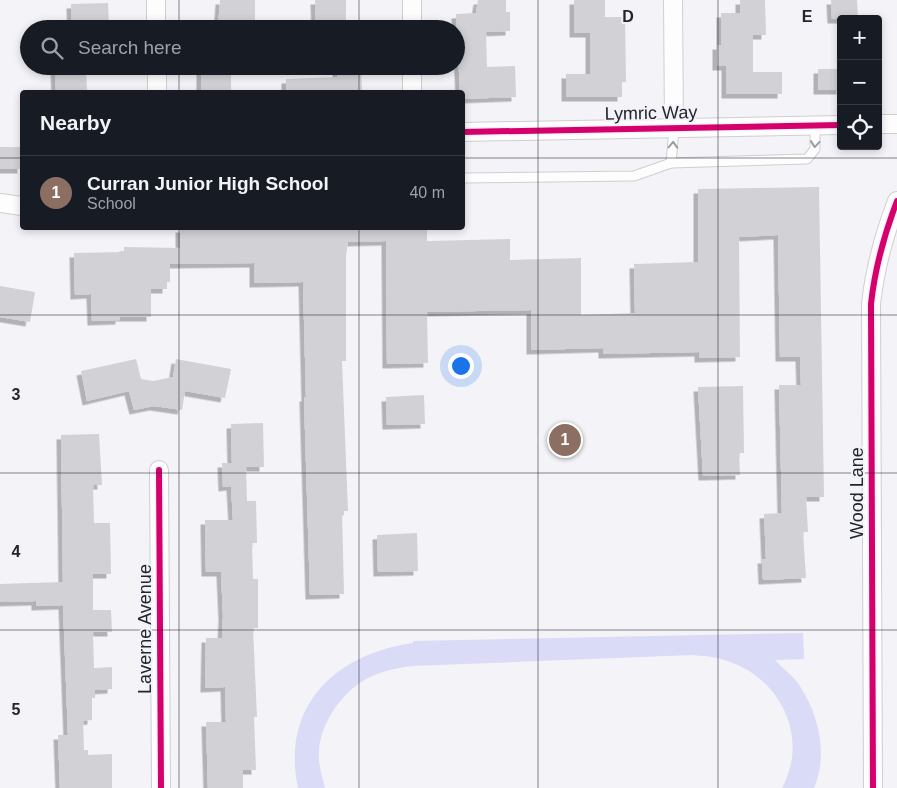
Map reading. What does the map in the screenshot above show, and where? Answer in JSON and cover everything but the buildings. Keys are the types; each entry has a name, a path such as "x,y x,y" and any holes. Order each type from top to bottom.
{"street":[{"path":"156,0 156,20"},
{"path":"412,0 412,20"},
{"path":"673,0 674,128"},
{"path":"157,75 157,90"},
{"path":"412,75 412,90"},
{"path":"882,124 897,124"},
{"name":"Lymric Way","path":"465,132 837,125"},
{"name":"Wood Lane","path":"873,788 870,304 874,271 882,238 897,201"},
{"path":"0,203 20,206"},
{"name":"Laverne Avenue","path":"158,470 161,788"}],"lane":[{"path":"465,178 634,176 671,162 808,159 815,149 815,125"},
{"path":"671,162 674,128"}],"shaded area":[{"path":"803,633 804,659 775,660 797,682 816,719 821,747 821,761 814,788 782,788 790,769 793,750 791,731 786,713 764,682 730,662 707,656 692,655 413,666 380,673 361,682 352,689 336,706 330,716 321,738 319,750 319,761 325,788 298,788 295,759 298,732 306,709 320,689 338,672 360,659 385,649 413,643 413,641"}],"cycle path":[{"path":"465,132 837,125"},
{"path":"873,788 871,304 881,251 897,201"},
{"path":"159,470 161,788"}],"place":[{"name":"Curran Junior High School","path":"565,440"}]}
